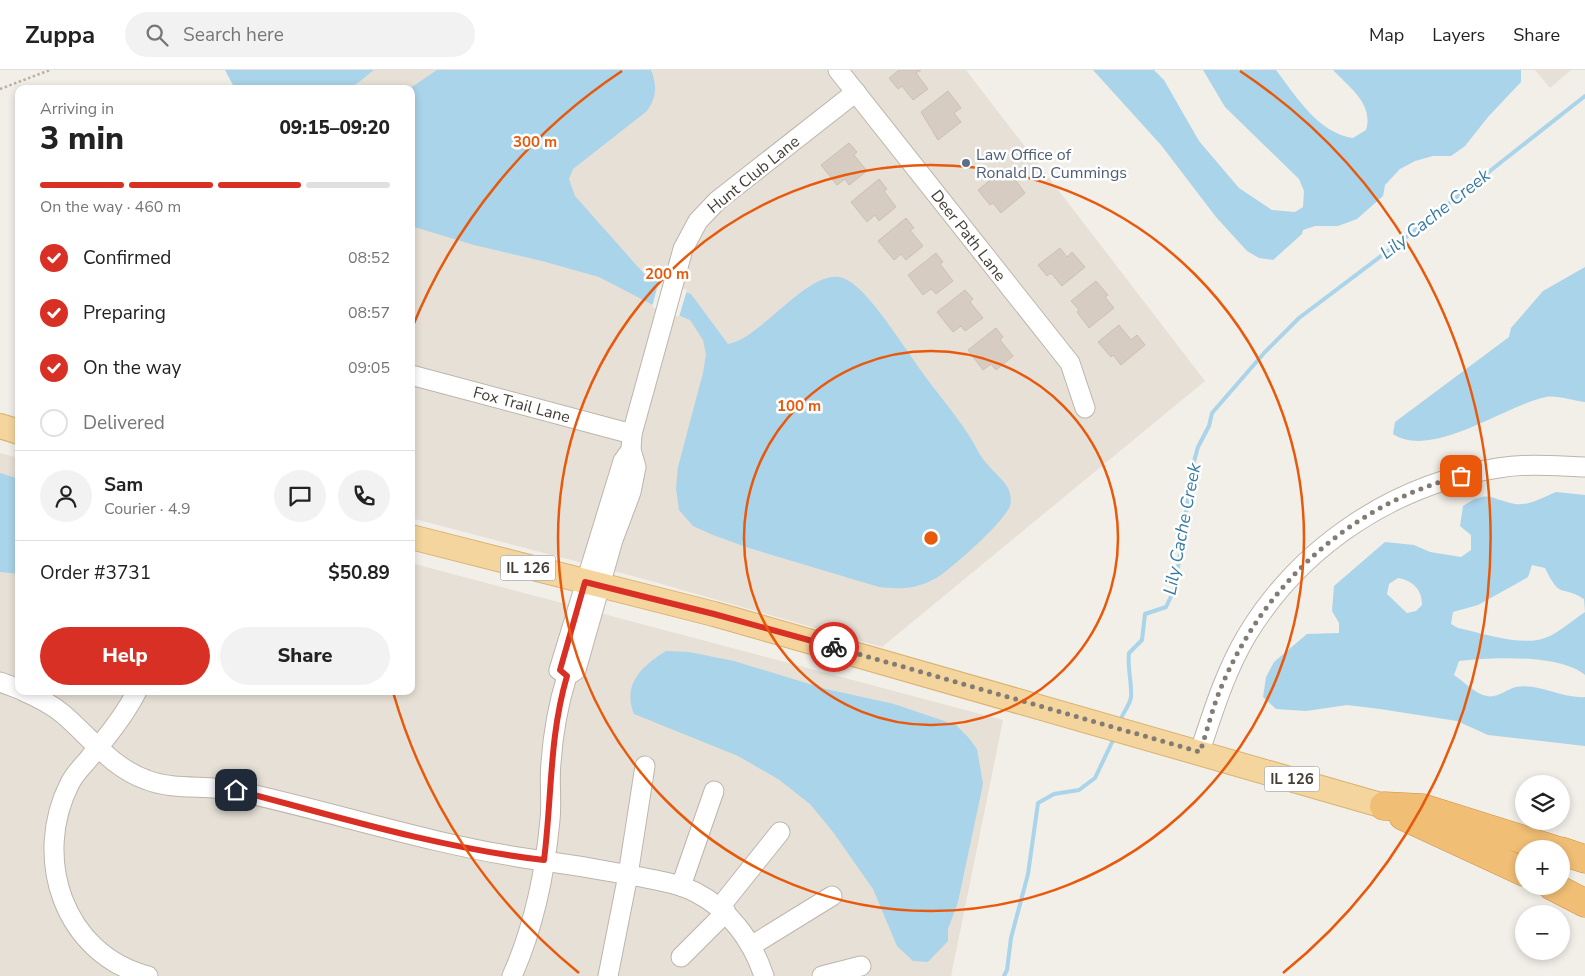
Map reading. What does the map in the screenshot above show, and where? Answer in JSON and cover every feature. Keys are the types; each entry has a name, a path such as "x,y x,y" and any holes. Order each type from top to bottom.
{"highway":[{"path":"1384,806 1423,808 1524,840"},
{"path":"1384,806 1427,828 1515,868"},
{"path":"1570,854 1585,859"},
{"path":"1569,895 1585,903"}],"main road":[{"path":"0,426 15,431"},
{"name":"IL 126","path":"415,539 593,584"},
{"path":"593,584 746,622 1200,752"},
{"name":"IL 126","path":"1200,752 1384,806"}],"street":[{"name":"Deer Path Lane","path":"838,70 1070,363 1085,408"},
{"name":"Hunt Club Lane","path":"512,976 535,910 544,860 550,819 553,739 556,716 567,676 560,670 593,584 623,462 632,442 675,273 688,237 707,210 856,92"},
{"name":"Fox Trail Lane","path":"415,376 632,442"},
{"path":"1200,752 1220,691 1246,636 1282,587 1322,547 1377,509 1401,496 1448,479 1499,468 1545,465 1585,467"},
{"path":"0,682 15,688"},
{"path":"30,695 61,712 114,762 132,774 160,784 236,790 422,838 478,850 628,875 680,886 694,891 723,910 751,946 764,976"},
{"path":"134,695 98,747 71,781 61,803 53,834 55,877 63,902 84,935 112,960 148,976"},
{"path":"608,976 628,875 645,766"},
{"path":"680,886 714,791"},
{"path":"681,957 723,910 780,832"},
{"path":"751,946 832,896"},
{"path":"822,976 861,966"}],"path":[{"path":"0,89 50,70"}],"shaded area":[{"path":"343,70 966,70 1205,381 882,647 644,579 415,519 415,85 323,85"},
{"path":"1535,70 1571,70 1550,88"},
{"path":"0,453 15,457 15,695 415,695 415,564 1003,720 951,976 0,976"}],"water":[{"path":"225,70 374,70 355,85 233,85"},
{"path":"437,70 651,70 655,91 653,101 647,111 573,169 569,179 575,196 646,276 659,283 691,294 728,344 741,339 755,330 801,292 816,283 830,277 843,278 853,283 865,294 883,317 962,424 983,459 1009,489 1011,500 1006,513 979,542 941,575 915,587 905,588 879,587 749,548 693,526 679,510 676,488 678,467 703,373 706,354 703,340 690,320 653,305 599,277 474,245 415,227 415,85"},
{"path":"1093,70 1154,70 1164,80 1199,141 1239,188 1272,210 1295,212 1303,207 1304,191 1299,179 1225,107 1203,70 1276,70 1300,102 1319,121 1340,135 1353,138 1366,130 1368,121 1366,112 1359,97 1333,70 1521,70 1521,82 1488,117 1465,146 1451,156 1433,156 1415,161 1400,169 1385,185 1383,196 1357,219 1338,226 1315,226 1303,230 1302,234 1273,260 1259,258 1247,251 1216,217 1161,145"},
{"path":"1585,267 1585,402 1560,397 1546,397 1448,436 1428,440 1409,440 1393,434 1395,422 1509,337 1511,328 1543,291"},
{"path":"0,473 15,478 15,574 0,572"},
{"path":"1556,492 1585,495 1585,612 1585,675 1574,668 1559,663 1506,658 1459,661 1454,675 1476,691 1488,696 1525,686 1568,696 1585,697 1585,746 1488,735 1457,721 1347,705 1306,711 1276,709 1263,697 1266,677 1274,662 1307,634 1339,633 1339,623 1332,611 1334,586 1385,542 1414,545 1430,552 1461,557 1471,550 1471,535 1460,526 1463,506 1484,497 1520,504 1541,499","holes":["1532,565 1545,568 1558,588 1584,599 1585,612 1551,636 1528,641 1498,637 1458,628 1451,624 1453,612 1478,605 1523,580 1528,577","1398,578 1408,581 1418,590 1422,599 1422,605 1416,611 1407,613 1387,594 1389,584"]},
{"path":"666,651 689,652 734,661 826,689 894,704 956,725 968,737 977,749 983,784 958,902 948,929 948,941 928,962 913,961 897,946 873,889 833,832 810,804 778,779 738,756 634,714 631,694 636,677 649,663"}],"pier":[{"path":"659,280 687,290 679,317 652,307"}],"building":[{"path":"899,70 921,70 916,73 928,89 913,100 902,86 898,89 889,78"},
{"path":"948,91 961,108 954,113 961,122 938,140 921,112"},
{"path":"849,143 857,152 854,155 867,171 849,185 845,179 837,185 821,165"},
{"path":"1003,170 1011,181 1014,178 1025,193 1001,213 993,203 990,205 978,190"},
{"path":"879,179 887,189 884,191 896,207 879,221 875,215 867,222 851,202"},
{"path":"906,218 914,228 910,230 923,246 906,260 901,254 894,260 878,241"},
{"path":"1060,248 1067,257 1072,252 1085,267 1062,286 1051,273 1047,276 1038,265"},
{"path":"936,253 943,262 940,264 953,281 936,294 931,289 923,295 908,275"},
{"path":"1096,281 1108,295 1105,297 1114,308 1089,328 1077,312 1079,310 1071,301"},
{"path":"965,290 973,299 970,302 983,318 965,331 961,326 953,332 937,312"},
{"path":"1119,325 1131,340 1137,335 1145,345 1121,365 1098,342"},
{"path":"996,328 1003,337 1000,340 1013,356 996,370 991,364 983,370 968,350"}],"waterway":[{"name":"Lily Cache Creek","path":"1119,723 1131,697 1129,653 1142,640 1145,614 1166,607 1175,588 1193,465 1198,447 1209,426 1212,413 1265,352 1299,318 1405,238 1585,96"},
{"name":"Lily Cache Creek","path":"1004,976 1007,970 1011,938 1028,874 1038,803 1054,794 1079,790 1095,778 1115,736"}],"way so far":[{"path":"834,647 1200,752 1220,691 1246,636 1264,610 1295,572 1316,552 1377,509 1423,487 1461,476"}],"place":[{"name":"Law Office of Ronald D. Cummings","path":"966,163"}],"route":[{"path":"236,790 422,838 478,850 544,860 550,819 550,764 553,739 556,716 567,676 560,670 585,582 714,614 834,647"}]}
